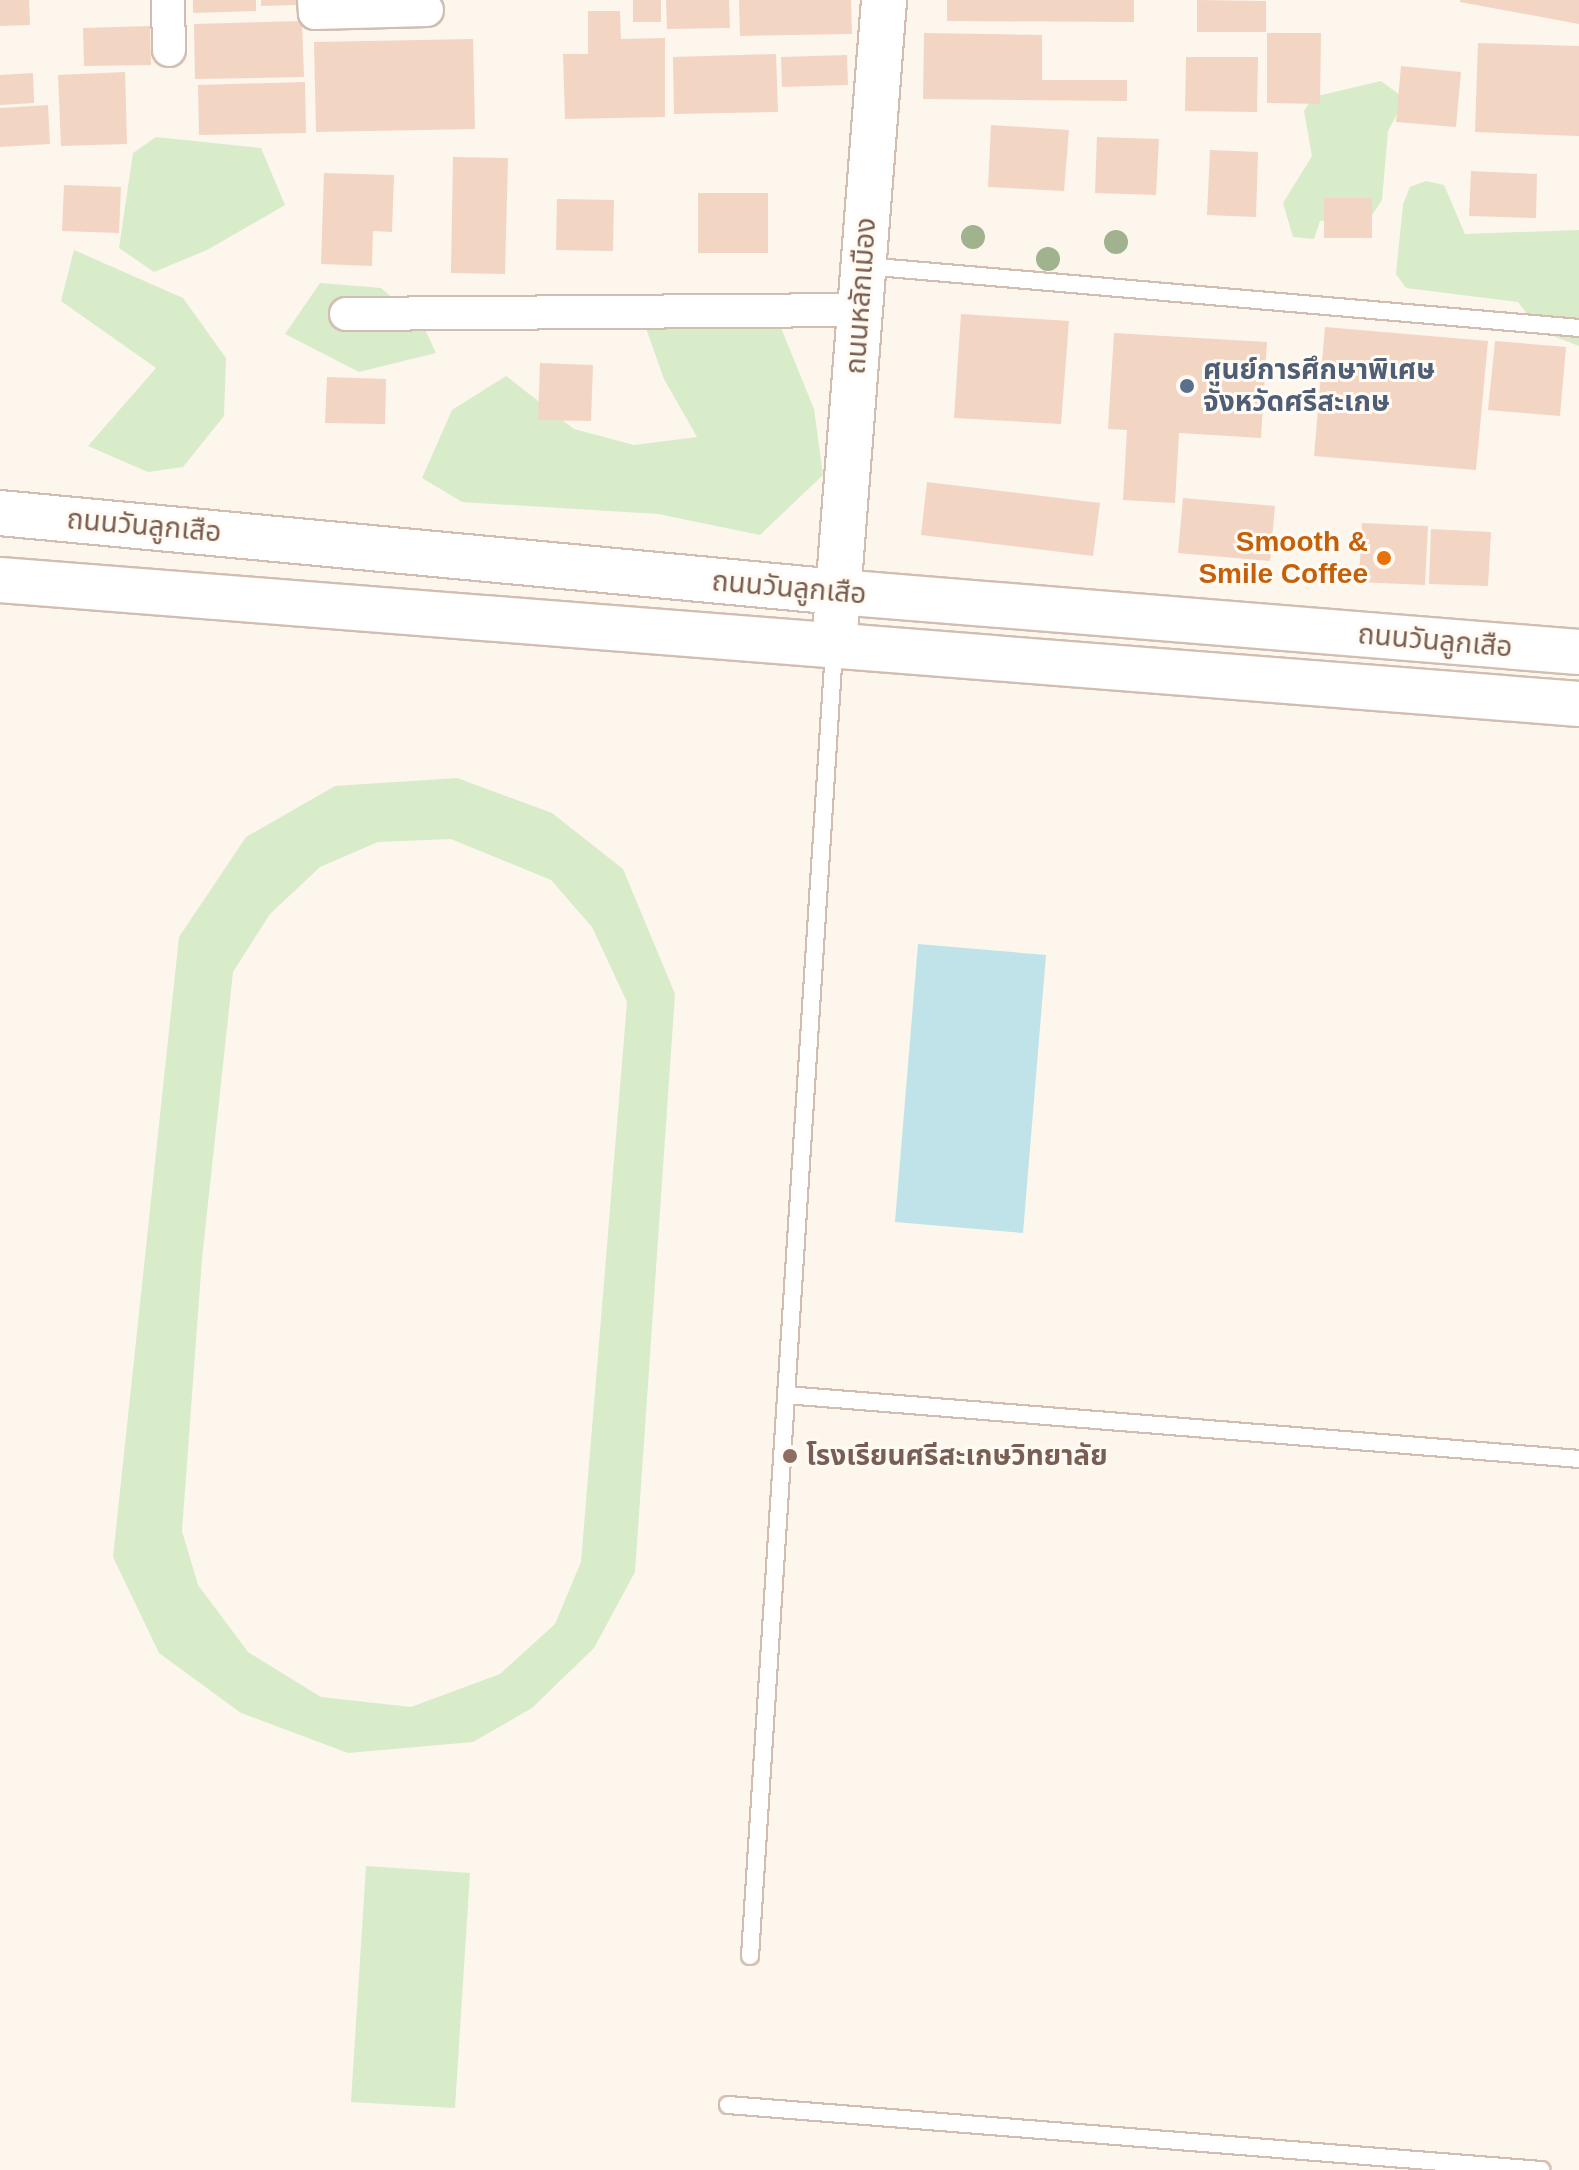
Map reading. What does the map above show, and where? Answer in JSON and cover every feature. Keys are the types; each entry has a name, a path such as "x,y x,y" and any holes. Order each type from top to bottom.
{"street":[{"path":"168,0 169,50"},
{"path":"314,0 315,13 427,10"},
{"name":"ถนนหลักเมือง","path":"834,648 884,0"},
{"path":"346,314 860,310"},
{"name":"ถนนวันลูกเสือ","path":"0,513 838,592 1579,652"},
{"name":"ถนนวันลูกเสือ","path":"0,580 834,648 1579,704"}],"lane":[{"path":"863,266 1579,328"},
{"path":"750,1956 834,648"},
{"path":"786,1395 1579,1459"},
{"path":"728,2105 1541,2170"}],"green space":[{"path":"1381,81 1405,99 1388,131 1382,200 1372,215 1320,221 1314,239 1293,237 1283,203 1312,156 1304,111 1313,97"},
{"path":"156,137 261,148 285,205 207,250 154,272 119,248 133,153"},
{"path":"1426,181 1444,185 1465,234 1579,230 1579,346 1540,331 1518,302 1406,288 1396,274 1403,204 1410,187"},
{"path":"74,250 183,298 226,358 224,416 183,467 148,472 88,446 156,368 61,301"},
{"path":"320,283 381,288 422,323 436,353 359,372 285,334"},
{"path":"719,295 779,323 814,409 823,475 760,535 658,514 462,502 422,478 452,410 506,376 574,429 634,445 697,437 664,379 642,317"},
{"path":"457,778 552,813 623,869 675,994 635,1572 594,1648 532,1708 473,1742 348,1753 241,1713 159,1653 113,1557 179,937 246,837 335,786","holes":["451,839 551,880 592,927 627,1002 581,1562 555,1624 500,1674 411,1707 321,1697 248,1652 198,1585 182,1531 202,1259 233,972 270,914 320,867 378,842"]},
{"path":"366,1866 470,1873 455,2108 351,2102"}],"water":[{"path":"918,944 1046,955 1023,1233 895,1222"}],"building":[{"path":"0,0 29,0 30,25 0,26"},
{"path":"193,0 256,0 256,11 193,13"},
{"path":"261,0 296,0 296,5 261,6"},
{"path":"633,0 661,0 661,22 633,22"},
{"path":"666,0 729,0 730,28 667,29"},
{"path":"739,0 851,0 852,34 740,36"},
{"path":"947,0 1134,0 1134,22 947,21"},
{"path":"1197,0 1266,1 1266,32 1197,32"},
{"path":"1579,0 1579,24 1460,2"},
{"path":"588,11 620,11 621,39 665,38 665,117 565,119 563,54 588,54"},
{"path":"302,21 304,77 195,79 194,24"},
{"path":"150,26 151,65 84,66 83,28"},
{"path":"924,33 1042,35 1042,80 1127,80 1127,101 923,99"},
{"path":"1267,33 1321,33 1320,104 1267,103"},
{"path":"473,39 475,129 316,132 314,42"},
{"path":"1478,43 1579,46 1579,136 1475,132"},
{"path":"776,54 778,112 674,114 673,57"},
{"path":"847,55 848,85 782,87 781,57"},
{"path":"1186,57 1258,57 1257,112 1185,111"},
{"path":"1401,66 1461,72 1456,127 1396,122"},
{"path":"125,72 127,144 61,146 58,75"},
{"path":"33,73 34,103 0,105 0,75"},
{"path":"305,82 306,133 199,135 198,85"},
{"path":"48,105 50,144 0,147 0,108"},
{"path":"991,125 1069,130 1064,191 988,187"},
{"path":"1097,137 1159,139 1156,195 1095,193"},
{"path":"1210,150 1258,152 1256,217 1207,215"},
{"path":"453,157 508,158 505,274 451,273"},
{"path":"1471,171 1537,174 1536,218 1469,216"},
{"path":"324,173 394,175 392,232 373,231 372,266 321,264"},
{"path":"64,185 121,187 119,233 62,231"},
{"path":"698,193 768,193 768,253 698,253"},
{"path":"1324,198 1372,198 1372,238 1324,238"},
{"path":"557,199 614,200 613,251 556,250"},
{"path":"961,314 1069,321 1061,424 954,418"},
{"path":"1325,327 1488,341 1476,470 1314,456"},
{"name":"ศูนย์การศึกษาพิเศษ จังหวัดศรีสะเกษ","path":"1114,333 1267,342 1261,438 1179,433 1175,503 1123,500 1127,430 1108,429"},
{"path":"1495,341 1566,347 1560,416 1488,410"},
{"path":"540,363 593,365 591,421 538,420"},
{"path":"327,377 386,379 385,424 325,423"},
{"path":"927,482 1100,503 1093,556 921,535"},
{"path":"1183,498 1275,506 1270,561 1178,553"},
{"path":"1362,523 1428,526 1425,585 1359,582"},
{"path":"1431,529 1491,532 1488,586 1429,584"}],"place":[{"name":"ศูนย์การศึกษาพิเศษ จังหวัดศรีสะเกษ","path":"1187,386"},
{"name":"Smooth & Smile Coffee","path":"1384,558"},
{"name":"โรงเรียนศรีสะเกษวิทยาลัย","path":"790,1456"}]}
